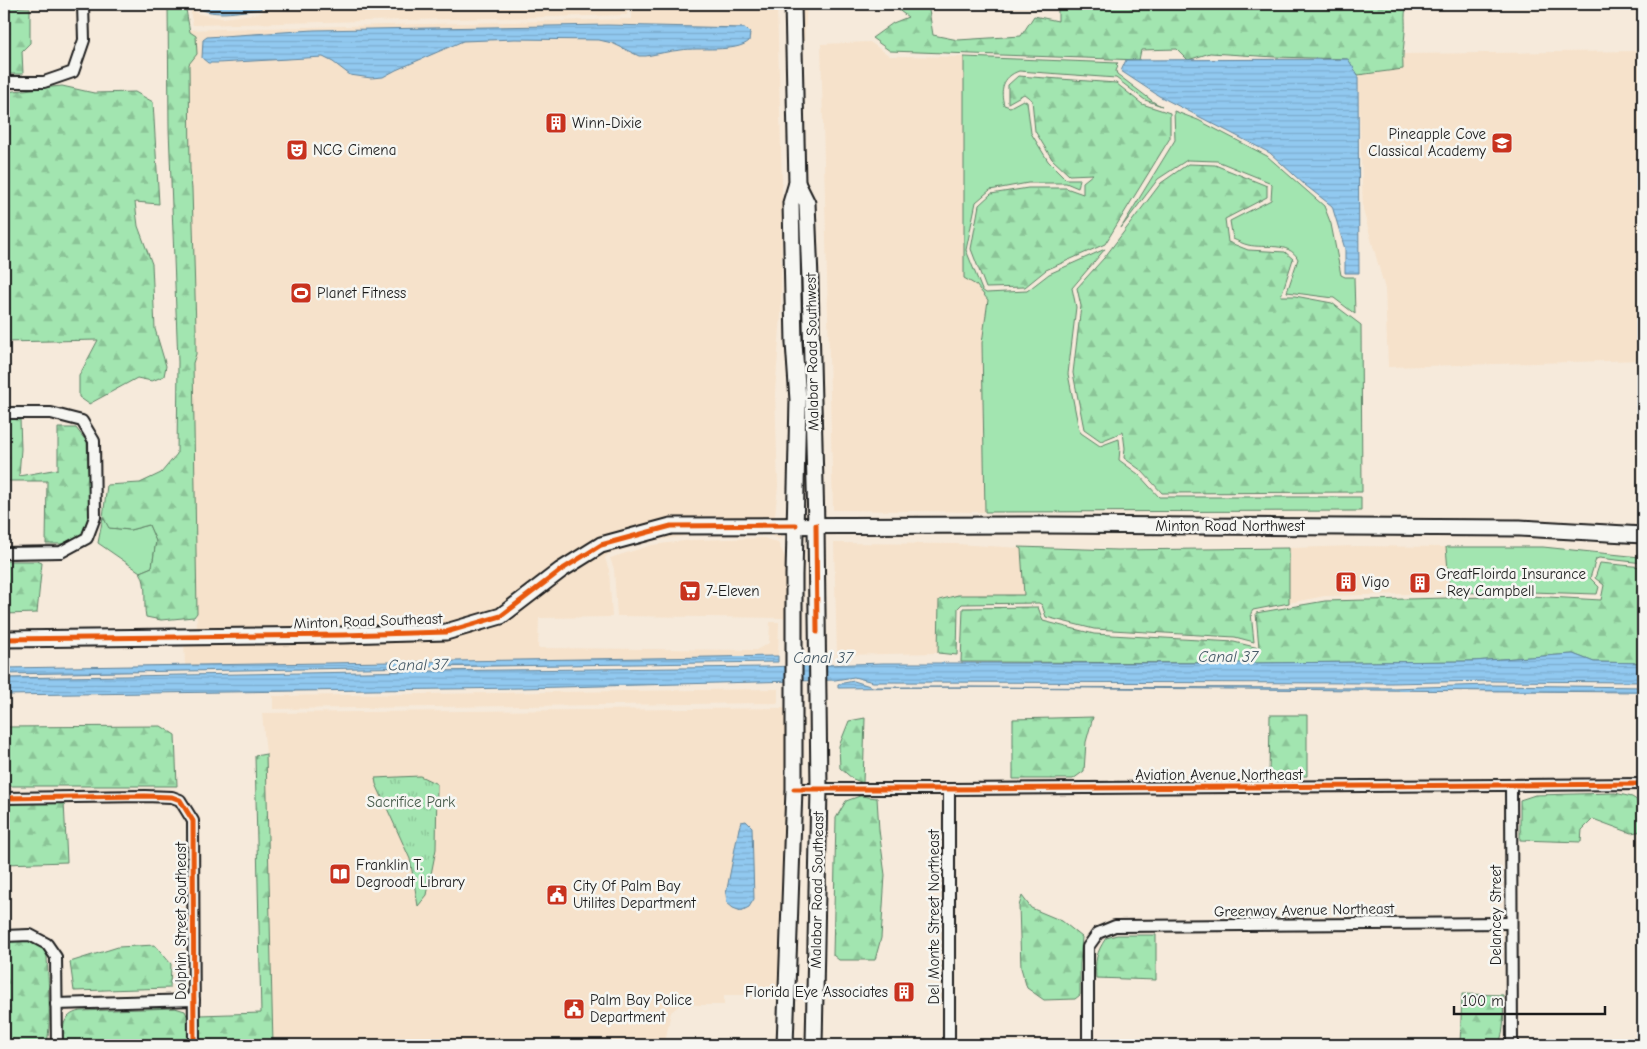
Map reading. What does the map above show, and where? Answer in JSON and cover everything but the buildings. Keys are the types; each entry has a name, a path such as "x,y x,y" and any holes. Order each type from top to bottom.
{"main road":[{"name":"Malabar Road Southwest","path":"793,4 797,183 791,202 793,329 798,400 796,525"},
{"name":"Malabar Road Southwest","path":"797,183 807,204 816,525"},
{"name":"Malabar Road Southeast","path":"785,1045 794,789 794,575 796,525"},
{"name":"Minton Road Southeast","path":"4,639 446,632 501,616 560,570 602,545 670,526 816,525"},
{"name":"Minton Road Northwest","path":"816,525 1520,528 1643,535"},
{"name":"Malabar Road Southeast","path":"814,1045 819,788 816,525"}],"street":[{"path":"4,82 44,82 73,72 84,40 83,4"},
{"path":"4,413 51,413 82,422 94,441 95,517 88,538 61,552 4,553"},
{"name":"Aviation Avenue Northeast","path":"794,789 949,790 1643,784"},
{"name":"Delancey Street","path":"1511,785 1512,1045"},
{"name":"Del Monte Street Northeast","path":"949,790 949,1045"},
{"name":"Dolphin Street Southeast","path":"4,798 145,796 172,797 180,800 193,821 194,1045"},
{"name":"Greenway Avenue Northeast","path":"1088,1045 1088,947 1098,933 1115,926 1511,923"},
{"path":"4,936 30,935 47,944 56,957 57,1045"},
{"path":"56,1004 194,1000"}],"shaded area":[{"path":"266,4 627,4 627,15 193,25 191,9 199,14 222,18 261,13 265,10"},
{"path":"632,4 777,4 782,183 781,315 775,392 778,486 774,525 671,526 601,545 501,616 446,632 197,636 184,30 632,19"},
{"path":"799,4 807,4 804,44 800,44"},
{"path":"870,42 890,56 964,57 964,277 976,285 988,300 982,343 985,512 833,510 821,44"},
{"name":"Pineapple Cove Classical Academy","path":"1643,51 1643,360 1388,367 1385,289 1363,210 1358,75 1403,69 1402,54"},
{"path":"780,530 780,539 764,533 691,535 651,541 608,554 605,558 609,570 612,617 539,618 538,648 756,650 769,643 770,622 779,622 778,656 185,666 184,642 448,637 604,550 671,531"},
{"path":"764,538 778,543 785,557 787,618 617,616 614,569 610,558 652,545 692,540"},
{"path":"834,543 957,544 1021,548 1024,595 958,595 939,600 938,653 837,655"},
{"path":"1356,546 1446,547 1450,593 1325,596 1289,603 1289,548"},
{"path":"778,689 778,703 273,709 273,696"},
{"path":"786,708 787,817 784,998 768,995 724,995 724,1005 680,1005 671,1012 666,1045 273,1045 266,754 262,713"}],"green space":[{"path":"168,4 185,4 190,32 196,36 197,54 189,64 190,169 196,329 196,354 193,363 197,613 194,617 161,620 146,617 145,612 145,588 140,572 152,567 156,541 149,525 130,530 109,528 103,517 107,485 140,483 161,473 177,454 178,362 169,129"},
{"path":"928,4 933,35 958,40 1021,36 1034,16 1058,21 1058,4 1408,4 1405,14 1403,69 1358,75 1347,59 1210,53 1188,60 1177,49 1141,50 1139,60 890,51 872,38 893,23 908,17 893,6"},
{"path":"4,8 30,8 30,43 22,51 23,74 4,74"},
{"path":"964,57 1118,63 1116,64 1118,66 1117,74 1155,103 1162,106 1145,100 1116,78 1019,71 1006,80 1003,89 1004,105 1010,107 1023,100 1027,102 1031,133 1048,161 1066,179 1080,179 1078,188 1066,183 1028,183 990,190 976,202 966,250 982,290 986,293 1027,291 1049,274 1105,249 1072,288 1076,307 1068,374 1081,433 1100,446 1119,439 1119,460 1138,474 1159,497 1361,497 1361,511 985,512 982,343 988,300 976,285 964,278"},
{"path":"1018,76 1116,83 1142,104 1170,113 1170,138 1105,244 1046,270 1025,287 986,288 971,249 979,205 991,194 1028,188 1066,188 1083,194 1083,182 1093,174 1069,175 1052,159 1035,131 1032,100 1024,94 1008,103 1008,85"},
{"path":"62,86 94,93 135,92 153,102 159,204 135,202 138,226 152,264 155,329 166,366 164,376 152,381 137,378 89,404 79,397 79,376 98,340 4,342 4,92"},
{"path":"1174,111 1198,120 1267,156 1324,206 1331,224 1341,275 1354,277 1355,314 1334,298 1287,292 1298,259 1294,253 1283,248 1248,245 1233,239 1230,221 1271,200 1272,185 1269,182 1217,161 1187,160 1158,179 1121,228 1175,140"},
{"path":"1188,164 1215,165 1267,186 1267,197 1225,219 1228,242 1248,250 1285,252 1293,259 1281,296 1295,296 1332,303 1361,325 1362,492 1162,493 1142,471 1124,458 1123,432 1101,441 1084,429 1073,373 1081,306 1077,288 1104,258 1161,183"},
{"path":"20,419 21,449 19,476 58,469 58,428 76,428 87,442 90,514 86,530 75,539 62,544 46,544 47,481 5,481 7,542 4,542 4,420"},
{"path":"103,517 110,528 130,530 149,525 156,541 152,567 140,572 98,543"},
{"path":"1018,547 1117,550 1289,548 1289,603 1253,610 1251,613 1254,642 1235,637 1094,629 1046,617 1042,605 1039,603 962,604 958,608 957,655 938,653 939,600 958,595 1024,595 1021,549"},
{"path":"1446,547 1543,547 1643,557 1643,563 1596,559 1590,578 1599,587 1597,594 1530,592 1450,593"},
{"path":"4,561 37,561 42,563 37,613 4,614"},
{"path":"1600,563 1643,567 1643,663 1594,662 1573,654 1473,661 1258,663 961,662 963,608 1038,607 1043,621 1094,634 1234,642 1259,648 1256,613 1325,601 1530,596 1601,600 1604,585 1595,578"},
{"path":"1270,715 1307,715 1307,776 1269,777"},
{"path":"1093,717 1086,742 1084,771 1073,779 1013,779 1013,719"},
{"path":"865,718 863,783 853,779 840,768 839,746 849,721"},
{"path":"161,726 175,735 177,786 4,786 4,727"},
{"path":"266,754 273,1045 263,1045 262,1042 201,1045 199,1015 261,1013 255,756"},
{"name":"Sacrifice Park","path":"420,776 437,784 436,849 427,895 418,906 410,859 375,778"},
{"path":"1615,793 1632,797 1643,804 1643,831 1631,833 1593,819 1582,830 1581,842 1520,840 1520,800 1535,795"},
{"path":"860,796 877,798 885,875 881,938 875,960 839,960 833,955 836,818 846,801"},
{"path":"64,802 67,862 4,864 4,803"},
{"path":"1022,896 1031,908 1062,921 1082,937 1080,995 1075,999 1044,1000 1027,988 1021,968 1019,906"},
{"path":"1117,935 1156,935 1156,980 1096,978 1096,961 1100,948 1106,938"},
{"path":"23,939 38,945 44,950 47,957 49,1028 46,1045 10,1045 8,1005 4,1005 4,940"},
{"path":"155,945 171,964 170,988 74,991 70,962 118,947"},
{"path":"1462,994 1503,995 1503,1027 1498,1045 1460,1045"},
{"path":"175,1008 185,1011 189,1020 189,1045 62,1045 66,1019 80,1011"}],"water":[{"path":"192,4 261,4 261,9 216,13 199,9"},
{"path":"607,25 745,28 750,33 749,41 735,47 688,49 646,56 639,56 612,43 599,40 515,39 463,41 383,77 371,78 350,75 323,57 218,63 208,63 202,58 203,40 207,37 314,30"},
{"path":"1348,59 1358,75 1359,273 1345,273 1345,249 1332,206 1305,185 1270,153 1159,96 1121,71 1126,60"},
{"path":"1573,654 1594,662 1643,663 1643,682 873,682 854,677 835,680 522,688 4,695 4,678 765,667 883,663 1473,661"},
{"name":"Canal 37","path":"778,656 778,662 4,674 4,668"},
{"path":"854,681 873,687 943,687 838,688 838,684"},
{"path":"1490,685 1643,687 1643,692 990,687 1391,688"},
{"path":"746,821 752,827 754,899 749,907 741,911 727,903 726,894 739,828 741,822"}],"cycle path":[{"path":"4,639 446,632 501,616 561,570 601,545 671,526 796,525"},
{"path":"816,525 817,632"},
{"path":"794,789 1643,784"},
{"path":"4,798 145,796 172,797 180,800 193,821 194,1045"}],"place":[{"name":"Winn-Dixie","path":"556,123"},
{"name":"Pineapple Cove Classical Academy","path":"1502,143"},
{"name":"NCG Cimena","path":"297,150"},
{"name":"Planet Fitness","path":"301,293"},
{"name":"Vigo","path":"1346,582"},
{"name":"GreatFloirda Insurance - Rey Campbell","path":"1420,583"},
{"name":"7-Eleven","path":"690,591"},
{"name":"Franklin T. Degroodt Library","path":"340,874"},
{"name":"City Of Palm Bay Utilites Department","path":"557,895"},
{"name":"Florida Eye Associates","path":"904,992"},
{"name":"Palm Bay Police Department","path":"574,1009"}]}
